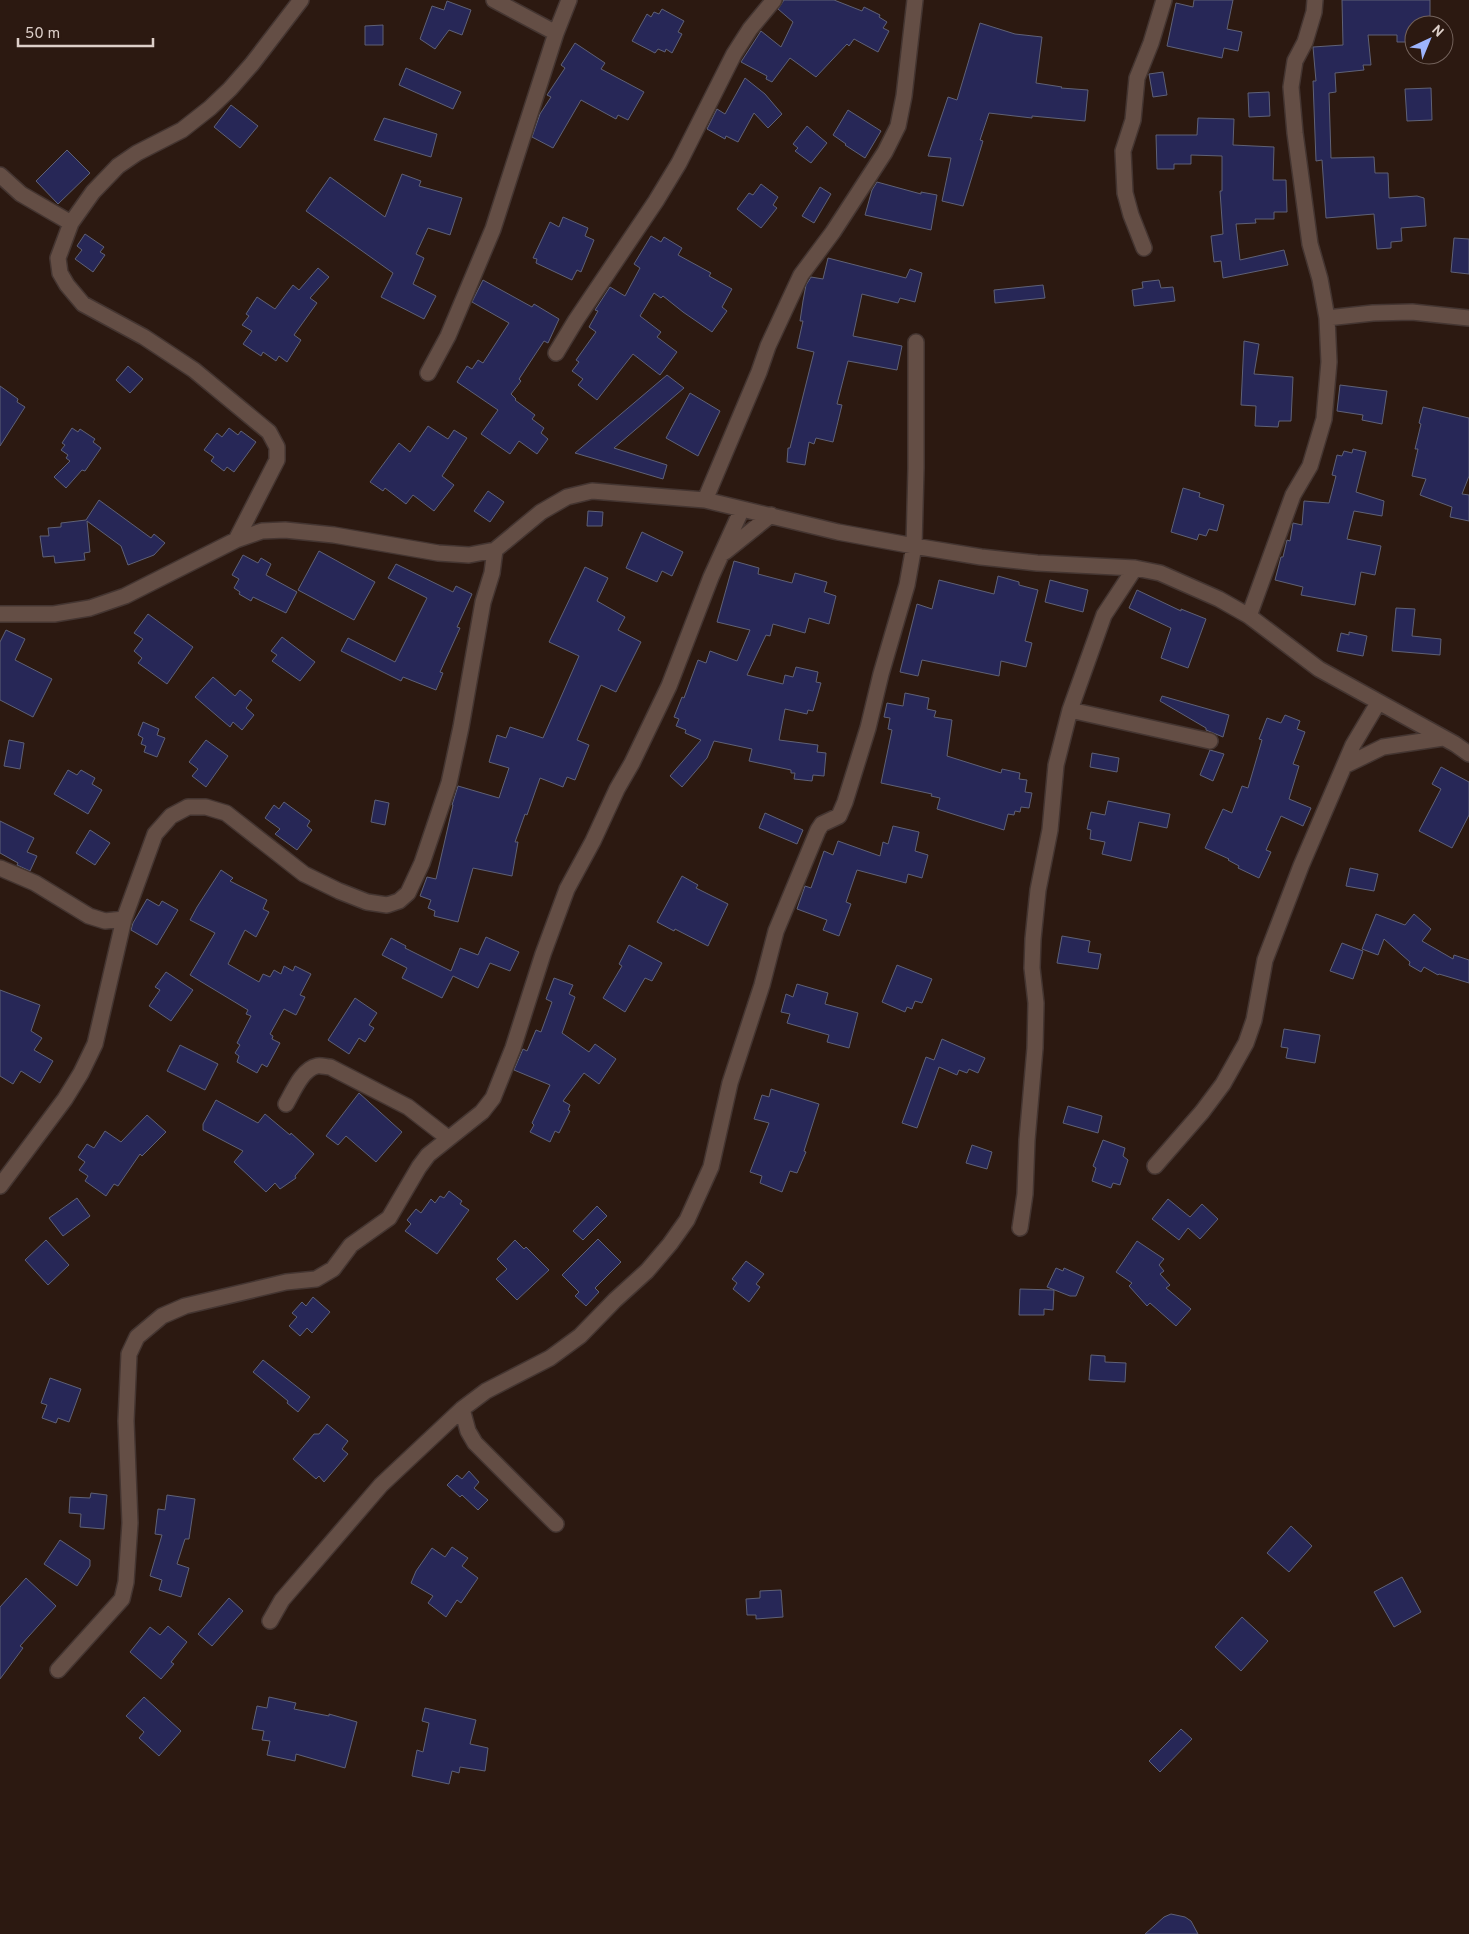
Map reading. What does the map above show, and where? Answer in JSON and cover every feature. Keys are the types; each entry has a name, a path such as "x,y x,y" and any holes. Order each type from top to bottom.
{"street":[{"path":"236,540 277,460 277,447 269,432 194,370 144,337 84,304 67,285 60,273 58,258 71,223 93,192 118,166 137,153 182,130 210,108 252,64 301,0"},
{"path":"494,0 556,33"},
{"path":"428,372 451,328 493,228 556,33 569,0"},
{"path":"556,353 660,195 679,163 734,54 750,29 774,0"},
{"path":"705,500 768,346 801,275 833,232 885,152 898,126 904,96 915,0"},
{"path":"1144,248 1131,215 1125,193 1123,151 1133,120 1140,66 1151,44 1164,0"},
{"path":"1248,616 1292,495 1310,466 1324,418 1329,362 1327,318 1320,279 1310,244 1295,133 1291,87 1295,62 1314,12 1315,0"},
{"path":"0,175 21,194 71,223"},
{"path":"1327,318 1373,313 1412,312 1469,318"},
{"path":"270,1621 282,1600 381,1485 462,1409 486,1391 543,1362 580,1336 647,1271 687,1220 711,1167 730,1083 762,985 776,931 818,830 822,824 839,816 845,802 868,728 881,674 907,585 914,546 916,342"},
{"path":"0,614 54,614 90,608 125,596 236,540 262,531 285,530 334,535 438,553 469,555 495,550 541,512 567,497 592,491 705,500 838,532 914,546 1009,560 1135,568 1160,573 1218,599 1248,616 1319,669 1469,754"},
{"path":"58,1670 122,1599 126,1582 130,1523 126,1421 129,1354 137,1337 162,1316 185,1306 286,1282 316,1279 333,1269 351,1245 389,1218 419,1167 428,1156 482,1112 493,1098 514,1048 543,954 567,889 593,841 669,686 711,577 742,509"},
{"path":"722,555 771,515"},
{"path":"0,1186 65,1099 81,1073 91,1051 113,970 124,919 155,834 171,816 188,807 206,807 226,814 304,874 367,902 388,905 400,901 408,894 422,863 449,783 483,602 492,573 495,550"},
{"path":"1020,1228 1025,1194 1027,1140 1035,1048 1036,1003 1032,968 1033,939 1038,890 1050,830 1056,765 1070,710 1104,615 1135,568"},
{"path":"1155,1166 1223,1084 1246,1043 1254,1020 1265,960 1301,866 1353,745 1378,703"},
{"path":"1070,710 1210,741"},
{"path":"1344,766 1384,747 1443,738"},
{"path":"0,868 35,883 89,916 105,920 124,919"},
{"path":"286,1104 297,1084 308,1070 317,1066 330,1067 408,1107 448,1138"},
{"path":"462,1409 468,1431 475,1443 556,1524"}],"building":[{"path":"784,0 834,0 862,11 864,7 880,15 879,17 887,22 883,28 889,31 878,52 854,39 816,77 790,58 772,82 766,79 767,76 741,62 761,31 781,47 793,22 778,9"},
{"path":"1194,0 1233,0 1227,29 1242,32 1238,51 1224,48 1222,58 1167,46 1176,3 1193,7"},
{"path":"1342,0 1430,0 1430,15 1404,15 1404,42 1397,42 1397,35 1368,35 1371,65 1363,65 1364,70 1335,73 1336,92 1329,93 1331,158 1374,157 1375,173 1388,173 1389,198 1417,196 1424,198 1426,226 1401,228 1402,241 1391,242 1391,248 1377,249 1374,214 1326,218 1322,160 1316,161 1313,81 1316,81 1313,47 1343,45"},
{"path":"447,1 471,10 462,35 449,30 435,49 420,39 432,6 444,10"},
{"path":"662,9 684,21 678,32 682,34 672,53 666,49 665,52 658,49 655,53 632,41 647,14 651,17 654,12 659,14"},
{"path":"980,23 1015,34 1042,37 1036,83 1061,88 1088,90 1085,121 989,113 980,140 983,141 963,206 942,201 951,158 928,156 948,97 957,100"},
{"path":"383,25 383,45 365,45 365,26"},
{"path":"575,43 605,63 601,69 644,92 628,120 618,115 616,119 581,100 553,148 532,137 540,114 551,97 547,95 565,68 561,65"},
{"path":"406,68 461,92 453,109 399,85"},
{"path":"1163,72 1167,95 1153,97 1149,74"},
{"path":"745,78 765,94 782,114 768,128 754,113 738,142 726,136 725,139 707,129 717,109 725,114"},
{"path":"1431,88 1432,120 1407,121 1405,89"},
{"path":"1269,92 1270,116 1249,117 1248,93"},
{"path":"231,105 258,126 240,148 214,127"},
{"path":"848,110 881,131 865,158 833,135"},
{"path":"384,118 437,134 431,157 374,140"},
{"path":"1198,118 1234,119 1233,145 1274,147 1273,180 1286,180 1287,212 1274,212 1274,219 1255,219 1256,223 1236,224 1240,260 1284,250 1288,265 1223,278 1221,261 1214,262 1211,236 1223,234 1220,191 1222,191 1222,156 1191,155 1191,164 1174,164 1174,169 1157,169 1156,135 1197,135"},
{"path":"807,126 827,143 811,163 795,151 798,148 793,144"},
{"path":"67,150 90,173 58,204 36,181"},
{"path":"402,174 421,181 419,186 462,198 450,235 428,228 416,254 424,258 413,284 436,296 424,319 381,297 393,273 306,211 330,177 385,217"},
{"path":"877,182 921,194 921,192 937,195 931,230 865,215 872,190"},
{"path":"761,184 778,197 773,205 777,208 761,228 737,209 749,193 753,195"},
{"path":"820,187 831,194 814,223 802,216"},
{"path":"563,217 588,228 585,236 594,240 581,272 577,270 572,280 536,263 537,259 533,258 550,222 559,227"},
{"path":"85,234 104,247 100,252 105,255 93,272 75,259 82,250 77,246"},
{"path":"651,236 661,242 664,237 682,248 678,255 711,273 709,276 732,289 722,307 727,311 712,332 663,296 661,298 654,293 640,316 661,332 657,337 677,352 660,375 633,354 597,400 578,385 583,379 572,371 579,362 576,360 596,332 589,327 598,311 595,310 610,287 625,296 640,268 634,264"},
{"path":"1454,238 1469,239 1469,274 1451,272"},
{"path":"828,258 906,278 910,269 922,273 915,302 900,298 898,303 862,294 853,336 902,346 897,370 848,361 837,404 842,405 833,442 816,438 814,444 809,442 805,465 787,462 788,448 790,448 814,352 797,348 803,321 800,321 806,285 811,277 823,279"},
{"path":"318,268 329,277 310,298 317,303 294,335 301,340 287,362 279,356 276,361 263,352 261,356 243,344 252,331 242,325 249,316 246,314 257,297 275,309 293,285 299,290"},
{"path":"483,280 532,307 534,304 559,319 548,343 544,341 519,379 521,381 511,394 515,400 535,415 532,419 544,428 541,433 548,439 537,454 519,441 510,454 481,434 498,410 457,382 467,366 472,369 478,360 483,363 509,323 472,302"},
{"path":"1159,280 1161,288 1173,287 1175,301 1134,306 1132,290 1143,288 1142,282"},
{"path":"1043,285 1045,298 995,303 994,290"},
{"path":"1244,341 1259,344 1254,374 1293,377 1291,421 1279,421 1278,427 1255,426 1256,406 1241,405"},
{"path":"128,366 143,379 130,393 116,380"},
{"path":"667,375 684,388 614,448 667,465 663,479 575,453"},
{"path":"1340,385 1387,391 1382,424 1362,420 1363,415 1337,411"},
{"path":"0,386 18,399 17,402 25,407 0,446"},
{"path":"690,393 720,411 698,456 666,438"},
{"path":"1423,407 1469,418 1469,476 1462,494 1469,495 1469,521 1450,517 1452,507 1420,495 1426,479 1412,476 1418,449 1415,449"},
{"path":"428,426 448,439 454,430 467,438 442,476 454,485 434,511 413,495 406,504 385,488 383,491 370,482 399,443 410,452"},
{"path":"72,428 78,432 80,429 95,439 93,442 101,448 85,471 82,470 66,488 54,477 70,461 66,458 68,455 61,450 65,445 62,443"},
{"path":"229,428 238,435 241,431 256,442 234,472 227,467 224,471 211,461 214,457 204,450 217,433 222,437"},
{"path":"1353,449 1366,452 1356,492 1384,501 1382,516 1354,511 1347,539 1381,546 1375,575 1361,572 1355,605 1301,595 1303,587 1275,580 1287,540 1290,541 1293,523 1302,525 1304,501 1329,503 1336,476 1332,475 1337,455 1342,456 1344,451 1352,453"},
{"path":"1183,488 1200,493 1199,497 1224,505 1217,531 1209,529 1206,536 1199,534 1197,540 1171,532"},
{"path":"488,491 504,502 490,522 474,511"},
{"path":"99,500 151,538 154,534 165,543 154,555 128,565 121,546 87,521 90,552 84,553 85,560 55,563 54,556 43,557 40,536 49,536 48,528 61,527 61,523 86,520"},
{"path":"588,511 603,512 602,526 587,526"},
{"path":"642,532 683,552 672,576 662,571 657,582 626,568"},
{"path":"319,551 375,582 354,620 298,590"},
{"path":"243,555 258,563 261,558 271,564 266,575 297,592 286,613 253,597 251,601 239,594 240,592 234,588 239,579 232,575"},
{"path":"734,561 759,568 758,574 792,583 795,573 827,582 824,592 836,596 829,624 809,618 805,633 773,624 770,636 766,635 747,675 783,684 785,675 793,677 796,667 818,672 816,682 821,683 813,711 808,710 807,714 785,709 779,740 818,745 817,752 826,753 824,776 813,775 812,781 794,779 795,773 791,773 791,770 749,761 752,749 714,741 707,758 682,787 670,776 701,740 685,733 686,730 676,726 679,719 674,717 682,697 684,698 698,660 706,663 710,651 737,661 750,630 717,622"},
{"path":"396,564 453,592 456,586 472,594 457,627 460,628 440,672 443,673 436,690 403,677 401,681 341,651 348,638 395,662 427,598 388,578"},
{"path":"585,567 608,578 597,601 625,617 618,630 641,642 616,692 601,685 577,740 589,745 575,780 567,777 563,787 540,778 515,842 518,842 512,876 473,868 458,922 434,916 435,911 428,908 431,900 420,896 427,877 436,879 458,786 499,798 509,768 489,762 497,735 506,738 510,727 543,738 579,656 549,642"},
{"path":"998,576 1019,582 1019,585 1038,590 1025,641 1032,643 1026,667 1001,661 999,676 922,660 918,676 900,672 917,604 932,609 939,580 994,594"},
{"path":"1050,580 1088,590 1083,612 1045,602"},
{"path":"1137,590 1181,611 1181,609 1206,619 1188,668 1161,658 1171,628 1129,608"},
{"path":"1396,608 1415,609 1412,636 1441,639 1440,655 1392,651"},
{"path":"148,614 193,647 167,684 138,663 142,658 134,651 143,639 134,633"},
{"path":"6,630 25,639 15,660 52,679 33,717 0,700 0,642"},
{"path":"1349,632 1367,636 1363,656 1337,651 1341,633 1349,635"},
{"path":"282,637 315,662 300,681 272,661 277,655 271,651"},
{"path":"213,677 235,696 240,690 252,700 246,708 254,715 242,730 233,722 230,727 195,697"},
{"path":"905,693 929,698 927,709 936,711 934,717 952,720 947,756 1001,773 1002,769 1020,773 1019,779 1027,780 1025,792 1032,793 1029,808 1021,807 1020,812 1015,811 1014,815 1008,814 1004,830 937,809 940,798 931,796 932,794 881,783 892,730 888,729 890,718 884,717 887,703 903,706"},
{"path":"1162,696 1229,715 1223,737 1206,730 1206,728 1160,701"},
{"path":"1285,715 1300,721 1297,729 1305,732 1293,764 1299,766 1289,799 1311,808 1303,826 1281,816 1266,850 1271,852 1259,878 1238,868 1239,866 1229,859 1205,848 1223,809 1232,813 1242,786 1248,788 1262,740 1259,739 1267,718 1281,723"},
{"path":"143,722 159,729 157,735 165,738 157,757 144,752 146,746 141,744 143,738 138,735"},
{"path":"9,740 24,743 20,769 4,766"},
{"path":"206,740 228,756 206,787 192,776 198,769 189,762"},
{"path":"1210,750 1224,754 1213,781 1200,775"},
{"path":"1092,753 1119,758 1117,772 1090,767"},
{"path":"1441,767 1469,782 1469,815 1452,848 1419,831 1441,789 1432,784"},
{"path":"68,770 77,775 81,770 95,778 92,784 102,790 88,814 54,794"},
{"path":"375,800 389,803 385,825 371,822"},
{"path":"1108,801 1170,814 1167,828 1139,822 1131,861 1102,854 1105,842 1090,839 1091,830 1087,829 1091,812 1105,815"},
{"path":"284,802 310,821 307,826 312,830 297,850 275,834 280,829 265,818 274,805 279,809"},
{"path":"765,813 803,830 797,844 759,828"},
{"path":"0,821 34,838 27,852 37,856 30,871 17,865 18,863 0,853"},
{"path":"893,826 919,832 915,851 928,855 922,878 908,874 906,883 857,870 846,902 851,904 839,936 823,930 827,920 797,909 805,886 811,888 824,851 833,855 838,841 880,856 883,842 888,844"},
{"path":"90,830 110,843 95,865 76,853"},
{"path":"1350,868 1378,874 1374,891 1346,886"},
{"path":"221,870 233,878 230,881 267,900 263,909 269,912 256,937 245,930 228,964 259,982 263,974 270,977 274,970 281,974 284,966 293,971 295,966 311,974 300,995 305,997 296,1015 284,1009 270,1034 273,1036 272,1039 280,1043 267,1067 262,1064 257,1073 237,1062 239,1056 235,1053 240,1045 237,1043 251,1016 246,1014 248,1010 190,975 215,933 190,920"},
{"path":"682,876 698,885 696,888 728,904 708,946 657,922"},
{"path":"147,899 159,906 162,901 178,910 157,945 131,930"},
{"path":"1376,914 1405,925 1414,914 1431,929 1422,941 1453,959 1454,955 1469,960 1469,983 1438,975 1424,967 1421,972 1409,965 1410,962 1384,939 1378,955 1362,949"},
{"path":"1062,936 1090,941 1088,952 1101,954 1098,969 1057,963"},
{"path":"486,937 519,952 510,971 490,963 478,988 453,976 442,998 402,978 407,968 382,955 391,938 406,946 405,948 451,971 460,948 478,955"},
{"path":"1342,943 1363,951 1353,979 1330,971"},
{"path":"629,945 662,963 652,981 645,978 625,1012 603,998 622,966 619,964"},
{"path":"897,965 932,979 922,1003 915,1001 912,1009 907,1007 905,1012 882,1002"},
{"path":"166,972 193,990 171,1021 149,1006 160,990 155,987"},
{"path":"554,978 573,985 569,994 575,997 562,1033 589,1052 595,1044 616,1059 599,1084 584,1073 563,1101 570,1105 568,1110 570,1111 559,1133 555,1131 550,1142 530,1132 534,1125 532,1123 550,1085 514,1070 523,1049 527,1051 536,1030 541,1032 552,1002 546,999"},
{"path":"797,984 828,993 825,1004 858,1013 849,1048 827,1042 829,1035 787,1023 790,1014 781,1012 786,994 793,997"},
{"path":"0,990 40,1005 31,1031 42,1038 34,1050 53,1061 40,1083 21,1071 13,1084 0,1076"},
{"path":"355,998 377,1013 369,1025 374,1028 365,1042 359,1038 349,1054 328,1040"},
{"path":"1284,1029 1320,1035 1315,1063 1286,1058 1288,1048 1281,1047"},
{"path":"942,1039 985,1058 978,1073 969,1069 967,1073 959,1070 957,1075 939,1067 917,1128 902,1123 926,1057 934,1060"},
{"path":"180,1045 218,1064 205,1090 167,1071"},
{"path":"771,1089 819,1104 804,1151 806,1152 797,1173 790,1171 782,1192 760,1183 762,1176 750,1172 769,1123 754,1119 762,1095 769,1097"},
{"path":"359,1093 402,1132 376,1162 346,1136 338,1145 326,1136"},
{"path":"216,1100 258,1123 265,1114 290,1135 291,1133 314,1154 295,1176 296,1178 280,1189 275,1183 266,1192 234,1162 243,1151 203,1130 203,1124"},
{"path":"1068,1106 1102,1116 1098,1133 1063,1123"},
{"path":"147,1115 166,1132 142,1156 140,1154 118,1186 114,1184 106,1196 85,1181 88,1176 79,1170 85,1162 78,1157 87,1144 94,1148 105,1131 121,1142"},
{"path":"1103,1140 1125,1148 1123,1156 1128,1160 1120,1185 1113,1183 1111,1188 1092,1181 1096,1168 1093,1166"},
{"path":"972,1145 992,1152 987,1169 966,1163"},
{"path":"449,1191 462,1201 460,1204 469,1210 437,1254 405,1231 411,1224 407,1220 416,1209 421,1213 431,1199 435,1203 440,1196 444,1198"},
{"path":"77,1198 90,1216 63,1236 49,1218"},
{"path":"1168,1199 1190,1217 1202,1204 1218,1219 1200,1239 1188,1228 1179,1240 1152,1219"},
{"path":"597,1206 607,1216 583,1240 573,1231"},
{"path":"598,1239 621,1262 595,1288 599,1292 586,1306 575,1296 579,1292 562,1275"},
{"path":"46,1240 69,1265 48,1285 25,1260"},
{"path":"515,1240 524,1249 526,1247 549,1270 517,1300 496,1279 507,1269 497,1259"},
{"path":"1137,1241 1164,1259 1159,1265 1164,1271 1160,1274 1170,1285 1166,1288 1191,1309 1176,1326 1150,1303 1147,1306 1129,1286 1132,1283 1116,1272"},
{"path":"746,1261 764,1274 756,1284 760,1287 749,1302 733,1289 737,1283 732,1279"},
{"path":"1056,1268 1063,1271 1064,1268 1084,1277 1076,1296 1070,1296 1047,1287"},
{"path":"1020,1289 1054,1290 1053,1310 1044,1309 1044,1315 1019,1315"},
{"path":"313,1297 330,1312 312,1333 307,1328 300,1336 289,1326 297,1317 292,1313 302,1302 306,1306"},
{"path":"1091,1355 1105,1356 1105,1362 1126,1363 1125,1382 1089,1380"},
{"path":"263,1360 310,1397 298,1412 287,1403 288,1401 253,1372"},
{"path":"50,1378 81,1389 69,1422 58,1418 56,1423 42,1418 47,1405 41,1403"},
{"path":"327,1424 348,1441 342,1449 348,1454 324,1482 319,1476 316,1479 293,1459 314,1434 319,1434"},
{"path":"469,1471 479,1482 474,1488 488,1500 478,1510 462,1495 460,1497 447,1485 457,1475 462,1479"},
{"path":"91,1493 107,1495 104,1529 80,1527 81,1514 69,1513 70,1497 90,1498"},
{"path":"167,1495 195,1499 189,1539 185,1539 177,1564 189,1568 181,1597 159,1590 162,1580 150,1576 162,1535 155,1534 158,1509 165,1510"},
{"path":"1291,1526 1312,1546 1289,1572 1267,1553"},
{"path":"60,1540 90,1560 90,1566 77,1586 44,1564"},
{"path":"452,1547 468,1558 462,1566 478,1578 461,1603 457,1600 446,1617 428,1603 433,1596 411,1583 416,1571 432,1548 445,1557"},
{"path":"1402,1577 1421,1612 1394,1627 1374,1592"},
{"path":"26,1578 56,1606 20,1646 23,1648 0,1679 0,1607"},
{"path":"781,1590 783,1617 756,1619 756,1615 747,1615 746,1599 760,1598 760,1591"},
{"path":"229,1598 243,1611 212,1646 198,1634"},
{"path":"1242,1617 1268,1641 1241,1671 1215,1647"},
{"path":"168,1626 187,1642 171,1662 174,1664 161,1679 130,1652 150,1627 160,1635"},
{"path":"144,1697 181,1731 159,1756 139,1738 144,1732 126,1716"},
{"path":"269,1697 296,1703 294,1709 329,1716 329,1714 357,1722 345,1768 296,1754 295,1761 267,1755 270,1741 262,1740 264,1731 252,1729 257,1706 267,1708"},
{"path":"425,1708 476,1720 470,1744 488,1748 485,1771 460,1767 459,1773 452,1771 449,1784 412,1776 417,1750 423,1752 429,1723 422,1721"},
{"path":"1181,1729 1192,1739 1160,1772 1149,1761"},
{"path":"1171,1914 1185,1917 1191,1921 1198,1934 1145,1934 1164,1917"}]}
